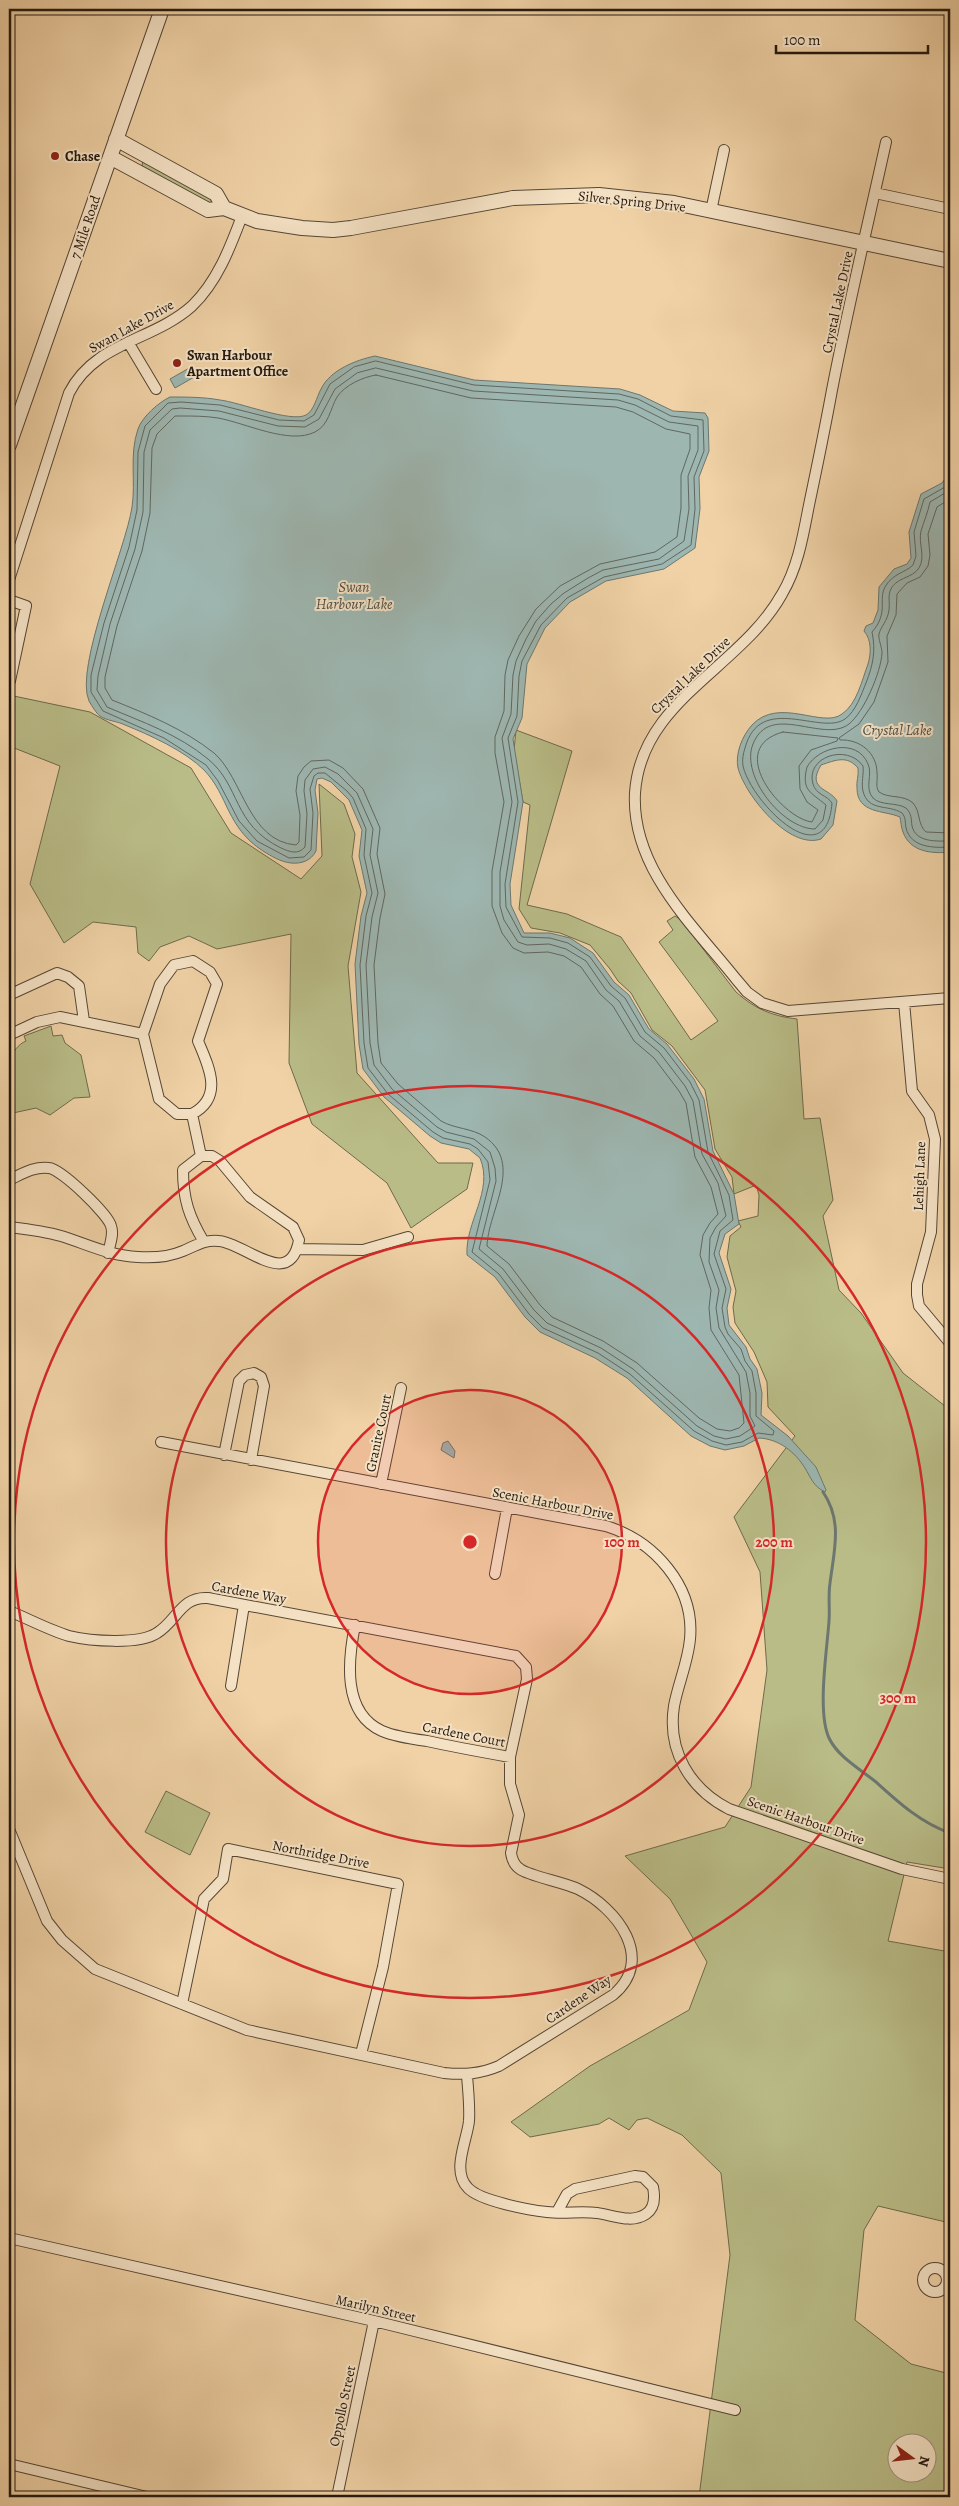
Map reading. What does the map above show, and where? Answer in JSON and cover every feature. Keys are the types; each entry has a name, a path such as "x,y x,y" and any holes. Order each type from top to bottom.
{"street":[{"name":"7 Mile Road","path":"10,440 162,9"},
{"name":"Silver Spring Drive","path":"116,139 216,194 224,208"},
{"name":"Crystal Lake Drive","path":"886,142 801,544 792,575 782,595 759,627 670,711 655,730 639,771 635,808 642,844 657,877 736,979 755,999 776,1009 788,1011 950,998"},
{"path":"711,211 724,150"},
{"name":"Silver Spring Drive","path":"110,157 208,210 224,208 242,216 289,226 333,230 514,198 577,195 661,202 950,261"},
{"path":"874,193 950,209"},
{"name":"Swan Lake Drive","path":"9,580 69,393 75,381 94,361 172,319 198,300 219,270 242,216"},
{"path":"128,342 156,388"},
{"path":"9,600 26,606 10,680"},
{"path":"193,961 210,972 217,984 198,1041 208,1065 211,1084 210,1098 202,1108 192,1114 177,1114 159,1099 143,1034 160,984 174,965 193,961"},
{"path":"9,995 57,973 68,977 79,986 84,1021"},
{"name":"Lehigh Lane","path":"904,1002 912,1091 929,1115 935,1139 931,1232 917,1284 917,1296 919,1306 950,1343"},
{"path":"9,1035 37,1022 60,1017 143,1034"},
{"path":"192,1114 201,1156"},
{"path":"9,1227 61,1236 108,1253 153,1258 176,1253 204,1242 219,1240 232,1243 266,1262 275,1264 286,1261 297,1249 299,1240 293,1227 250,1197 220,1161 212,1156 201,1156 183,1170 183,1193 192,1220 204,1242"},
{"path":"9,1180 36,1167 52,1168 80,1190 111,1225 112,1236 108,1253"},
{"path":"297,1249 363,1250 408,1237"},
{"path":"224,1454 239,1381 245,1375 254,1373 261,1377 264,1386 251,1460"},
{"name":"Granite Court","path":"381,1484 401,1388"},
{"name":"Scenic Harbour Drive","path":"161,1442 621,1531 650,1548 670,1569 685,1600 690,1629 689,1648 674,1708 675,1742 685,1771 702,1792 729,1809 902,1869 950,1879"},
{"path":"495,1574 507,1508"},
{"name":"Cardene Way","path":"9,1611 70,1636 121,1640 141,1639 158,1633 184,1604 197,1598 208,1598 355,1625"},
{"path":"231,1686 244,1605"},
{"name":"Cardene Court","path":"355,1625 510,1654 519,1659 526,1667 527,1679 510,1757 390,1734 369,1723 356,1707 352,1687 350,1658 355,1625"},
{"name":"Cardene Way","path":"467,2075 485,2072 499,2066 613,1995 626,1982 632,1964 632,1948 627,1935 601,1905 576,1888 524,1872 514,1864 511,1853 519,1815 510,1784 510,1757"},
{"path":"9,1829 47,1921 62,1940 95,1969 247,2030 444,2073 467,2075 469,2120 460,2170 466,2186 483,2197 557,2212 597,2213 628,2219 644,2215 652,2207 653,2187 647,2179 635,2176 575,2189 567,2194 557,2212"},
{"name":"Northridge Drive","path":"182,2004 204,1899 223,1879 228,1850 398,1884 383,1967 361,2054"},
{"name":"Marilyn Street","path":"9,2238 374,2321 735,2410"},
{"name":"Oppollo Street","path":"337,2497 374,2321"},
{"path":"9,2464 147,2497"}],"green space":[{"path":"143,159 213,197 214,202 209,204 142,166"},
{"path":"9,695 90,712 191,768 231,833 301,879 322,856 319,784 344,804 355,834 352,857 361,892 348,966 357,1073 438,1163 473,1163 467,1189 411,1228 387,1183 312,1124 289,1063 291,934 217,949 189,936 160,947 149,961 138,953 136,927 93,922 64,943 30,884 60,766 9,746"},
{"path":"516,730 572,751 527,905 567,914 621,937 691,1040 718,1021 659,942 673,930 667,921 675,916 681,920 736,992 764,1011 797,1019 804,1119 820,1118 833,1200 823,1216 839,1290 861,1313 903,1373 950,1410 950,1869 907,1862 888,1941 950,1952 950,2223 878,2206 864,2230 855,2320 911,2364 950,2374 950,2497 699,2497 730,2255 721,2173 682,2135 647,2118 637,2120 629,2130 609,2118 599,2124 530,2137 511,2122 590,2066 689,2010 707,1962 670,1899 625,1856 725,1827 751,1787 767,1670 760,1572 734,1517 795,1436 768,1407 767,1382 754,1352 735,1323 733,1307 736,1291 727,1257 730,1236 741,1227 738,1221 758,1216 759,1195 757,1188 754,1186 734,1194 732,1177 715,1149 705,1090 672,1046 652,1030 631,993 618,981 590,945 560,933 531,928 519,909 530,805 523,802 514,750"},
{"path":"51,1026 53,1036 62,1035 65,1043 81,1055 90,1097 74,1098 50,1115 36,1108 13,1113 13,1102 8,1080 10,1060 16,1049 26,1041 24,1036"},
{"path":"166,1791 210,1813 190,1855 145,1832"}],"water":[{"name":"Swan Harbour Lake","path":"375,356 474,380 620,389 640,395 673,411 705,413 708,418 709,451 699,477 700,509 695,548 664,569 606,581 570,602 545,628 527,664 522,718 513,739 523,802 510,884 511,905 524,933 550,933 570,938 593,953 614,982 629,995 649,1029 667,1044 694,1079 704,1099 713,1151 734,1194 739,1224 725,1234 719,1253 731,1289 727,1308 729,1325 746,1347 750,1359 757,1369 762,1393 761,1415 788,1436 816,1467 826,1490 825,1492 815,1484 805,1468 786,1447 773,1441 759,1438 744,1446 725,1450 710,1446 691,1436 627,1378 595,1358 540,1332 525,1317 495,1277 467,1255 470,1231 484,1182 480,1158 469,1149 441,1143 430,1136 384,1097 363,1069 359,1044 355,964 361,916 367,893 359,856 362,830 349,800 331,782 322,778 317,779 315,790 318,813 316,851 309,859 298,863 280,860 263,851 242,832 219,790 204,770 196,763 156,739 103,718 89,701 86,685 94,636 128,526 133,497 135,439 140,424 147,415 156,406 170,397 195,397 214,399 277,414 299,417 309,413 325,382 337,371 352,363"},
{"path":"191,367 196,376 175,388 170,379"},
{"name":"Crystal Lake","path":"950,472 950,852 936,853 916,848 906,839 900,817 873,810 861,803 857,788 858,768 850,761 845,760 836,760 821,765 817,773 816,779 818,784 837,801 833,825 821,839 809,840 796,836 770,818 749,792 737,763 738,751 742,740 752,725 763,717 775,713 834,718 842,714 852,704 869,660 870,643 864,631 866,626 873,623 878,610 879,587 894,569 907,564 911,558 909,532 921,494 942,483"},
{"path":"448,1441 455,1451 454,1458 441,1450 443,1443"}],"waterway":[{"path":"823,1492 833,1514 836,1536 829,1588 829,1621 823,1697 825,1727 829,1738 844,1757 901,1804 929,1824 950,1833"}],"place":[{"name":"Chase","path":"55,156"},
{"name":"Swan Harbour Apartment Office","path":"177,363"}]}
